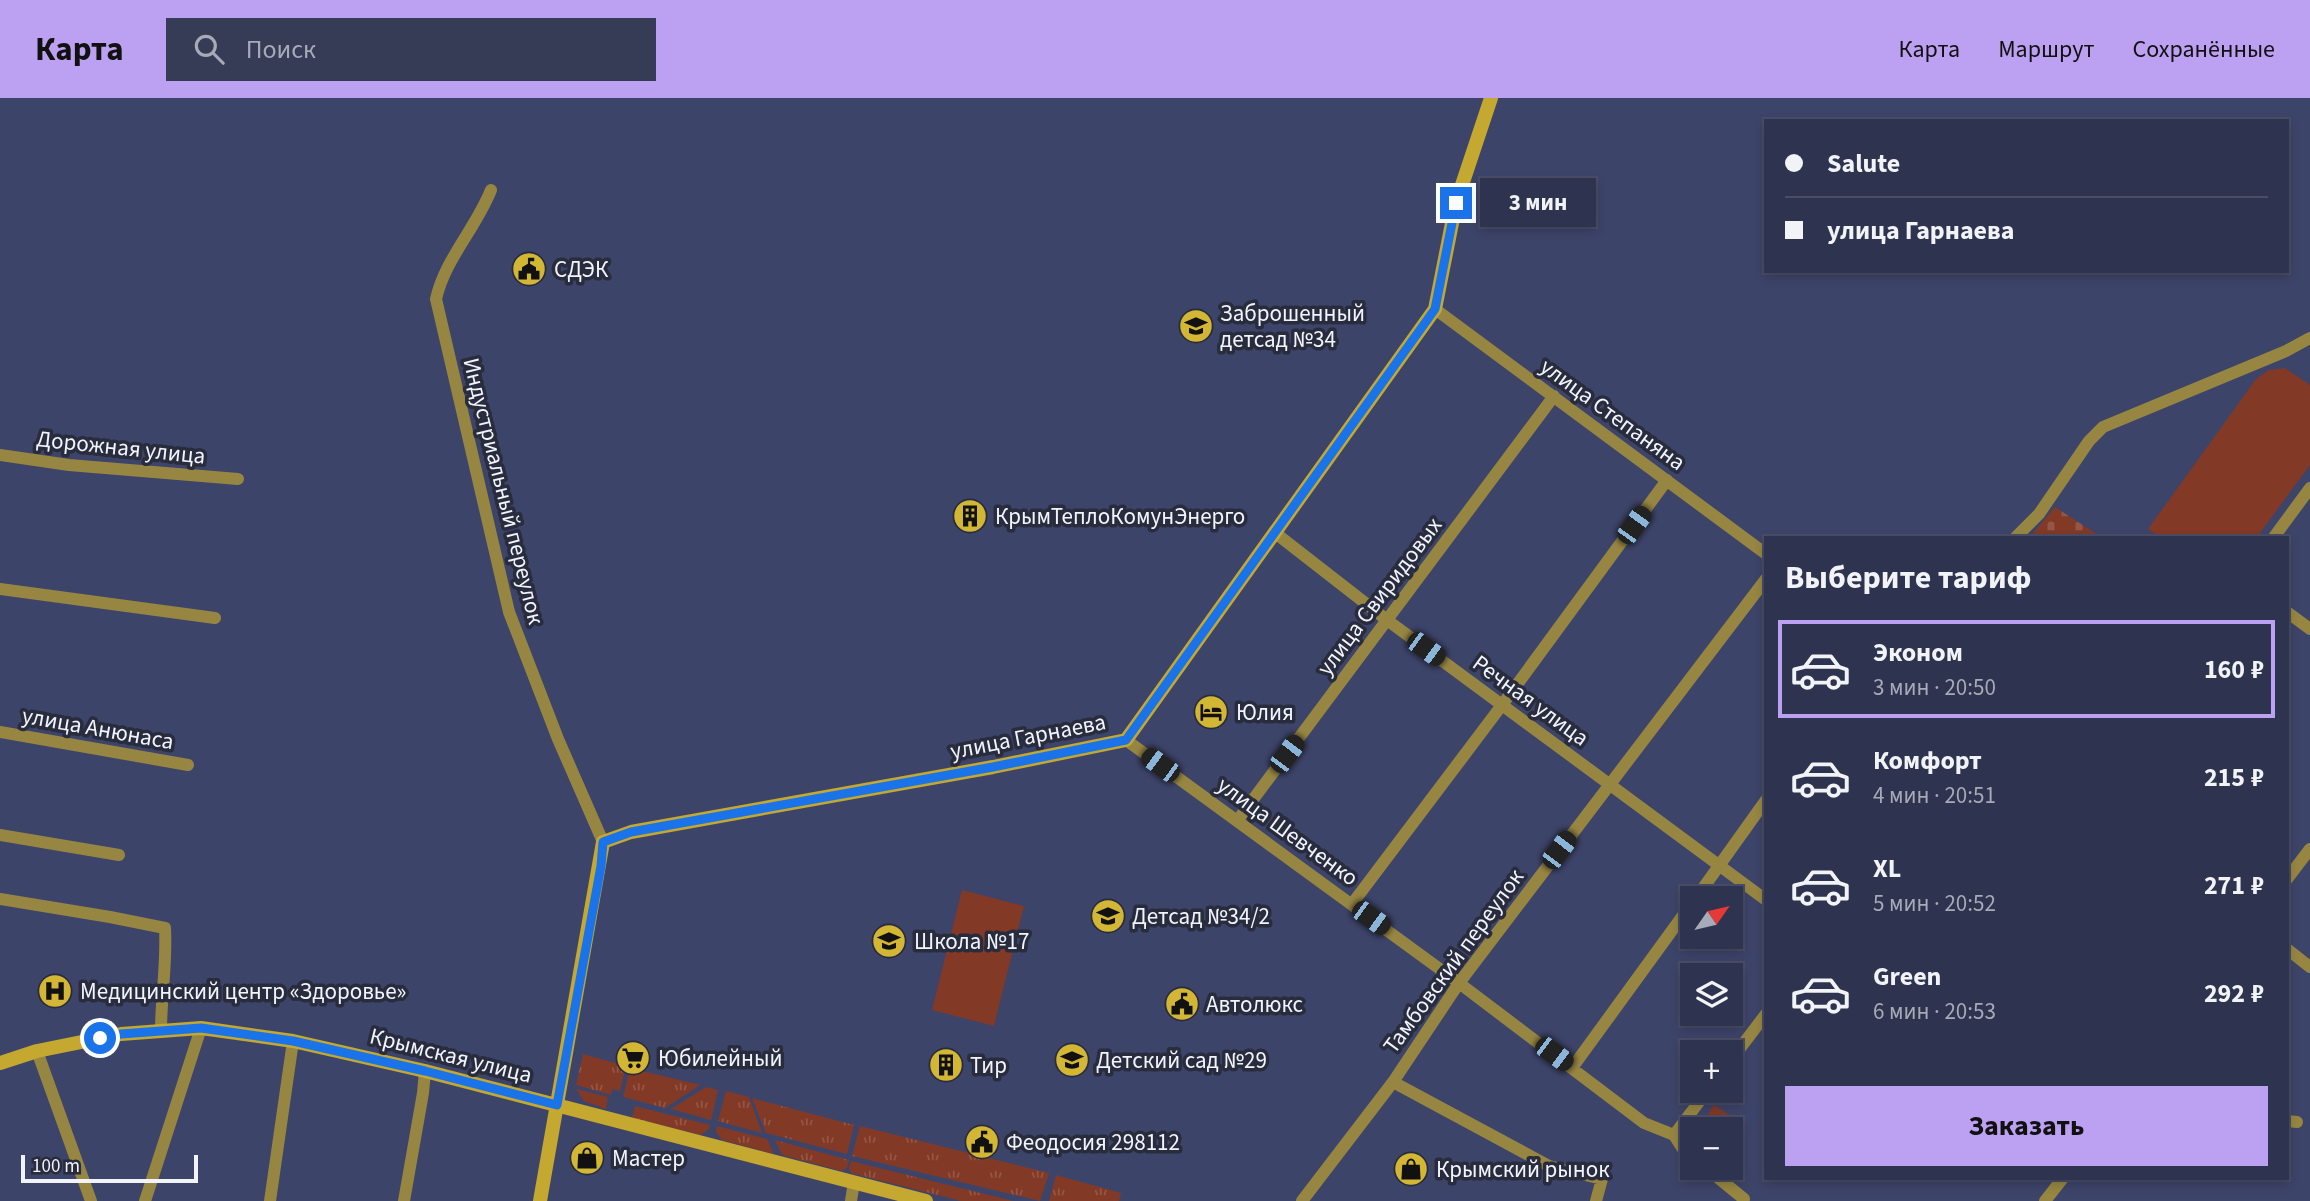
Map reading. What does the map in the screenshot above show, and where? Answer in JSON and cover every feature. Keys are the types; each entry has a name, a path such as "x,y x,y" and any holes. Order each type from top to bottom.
{"street":[{"name":"улица Гарнаева","path":"603,842 631,832 993,767 1126,740 1435,309 1456,203 1491,98"},
{"name":"Индустриальный переулок","path":"491,190 483,211 440,279 436,299 509,612 556,734 603,842"},
{"name":"улица Степаняна","path":"1435,309 1764,553"},
{"path":"2017,536 2039,514 2089,441 2103,427 2286,351 2310,338"},
{"name":"улица Свиридовых","path":"1237,821 1554,397"},
{"name":"Дорожная улица","path":"0,455 69,465 238,480"},
{"path":"1352,904 1503,705 1667,480"},
{"path":"2275,536 2310,488"},
{"name":"Речная улица","path":"1274,532 1387,620 1764,899"},
{"name":"Тамбовский переулок","path":"1301,1201 1393,1082 1459,983 1764,582"},
{"path":"0,589 215,618"},
{"path":"2289,613 2310,629"},
{"name":"улица Анюнаса","path":"0,732 188,765"},
{"name":"улица Шевченко","path":"1126,740 1459,983 1644,1123 1674,1135 1680,1144"},
{"path":"1705,886 1764,803"},
{"path":"0,835 119,855"},
{"path":"540,1201 601,866 603,842"},
{"path":"2289,876 2310,849"},
{"path":"0,899 110,916 165,928 161,1031"},
{"path":"1573,1068 1680,920"},
{"path":"2289,951 2310,967"},
{"path":"1743,1044 1764,1017"},
{"path":"145,1201 201,1028"},
{"name":"Крымская улица","path":"0,1063 37,1051 121,1034 201,1028 293,1041 425,1071 926,1201"},
{"path":"270,1201 293,1041"},
{"path":"37,1051 91,1201"},
{"path":"404,1201 425,1071"},
{"path":"1393,1082 1549,1166 1602,1179 1596,1201"},
{"path":"1674,1135 1698,1103"},
{"path":"1721,1180 1744,1199"},
{"path":"2045,1201 2061,1180"},
{"path":"851,1201 854,1182"}],"green space":[{"path":"2285,368 2310,385 2310,465 2258,536 2158,536 2148,529 2256,379 2269,370"},
{"path":"2055,507 2099,536 2031,536"},
{"path":"962,890 1024,906 994,1026 932,1010"},
{"path":"583,1054 626,1066 620,1091 612,1089 611,1095 576,1085"},
{"path":"630,1068 700,1085 665,1108 623,1097"},
{"path":"706,1087 718,1090 711,1120 671,1109"},
{"path":"576,1089 608,1097 606,1109 584,1101"},
{"path":"726,1091 749,1097 762,1133 718,1121"},
{"path":"752,1098 854,1125 847,1154 766,1133"},
{"path":"1714,1105 1733,1117 1706,1117"},
{"path":"635,1106 710,1125 709,1129 701,1135 632,1118"},
{"path":"717,1126 767,1139 774,1154 722,1140 716,1132"},
{"path":"860,1126 1049,1173 1040,1201 852,1156"},
{"path":"775,1140 849,1160 847,1168 842,1171 782,1155"},
{"path":"851,1161 1013,1201 961,1201 851,1173"},
{"path":"1056,1175 1121,1193 1119,1201 1049,1201"}],"place":[{"name":"СДЭК","path":"529,269"},
{"name":"Заброшенный детсад №34","path":"1196,326"},
{"name":"КрымТеплоКомунЭнерго","path":"970,516"},
{"name":"Юлия","path":"1211,712"},
{"name":"Детсад №34/2","path":"1108,916"},
{"name":"Школа №17","path":"889,941"},
{"name":"Медицинский центр «Здоровье»","path":"55,991"},
{"name":"Автолюкс","path":"1182,1004"},
{"name":"Юбилейный","path":"633,1058"},
{"name":"Детский сад №29","path":"1072,1060"},
{"name":"Тир","path":"946,1065"},
{"name":"Феодосия 298112","path":"982,1142"},
{"name":"Мастер","path":"587,1158"},
{"name":"Крымский рынок","path":"1411,1169"}],"route":[{"path":"100,1038 201,1028 293,1041 557,1105 601,866 603,842 631,832 687,821 993,767 1126,740 1435,309 1456,203"}]}
